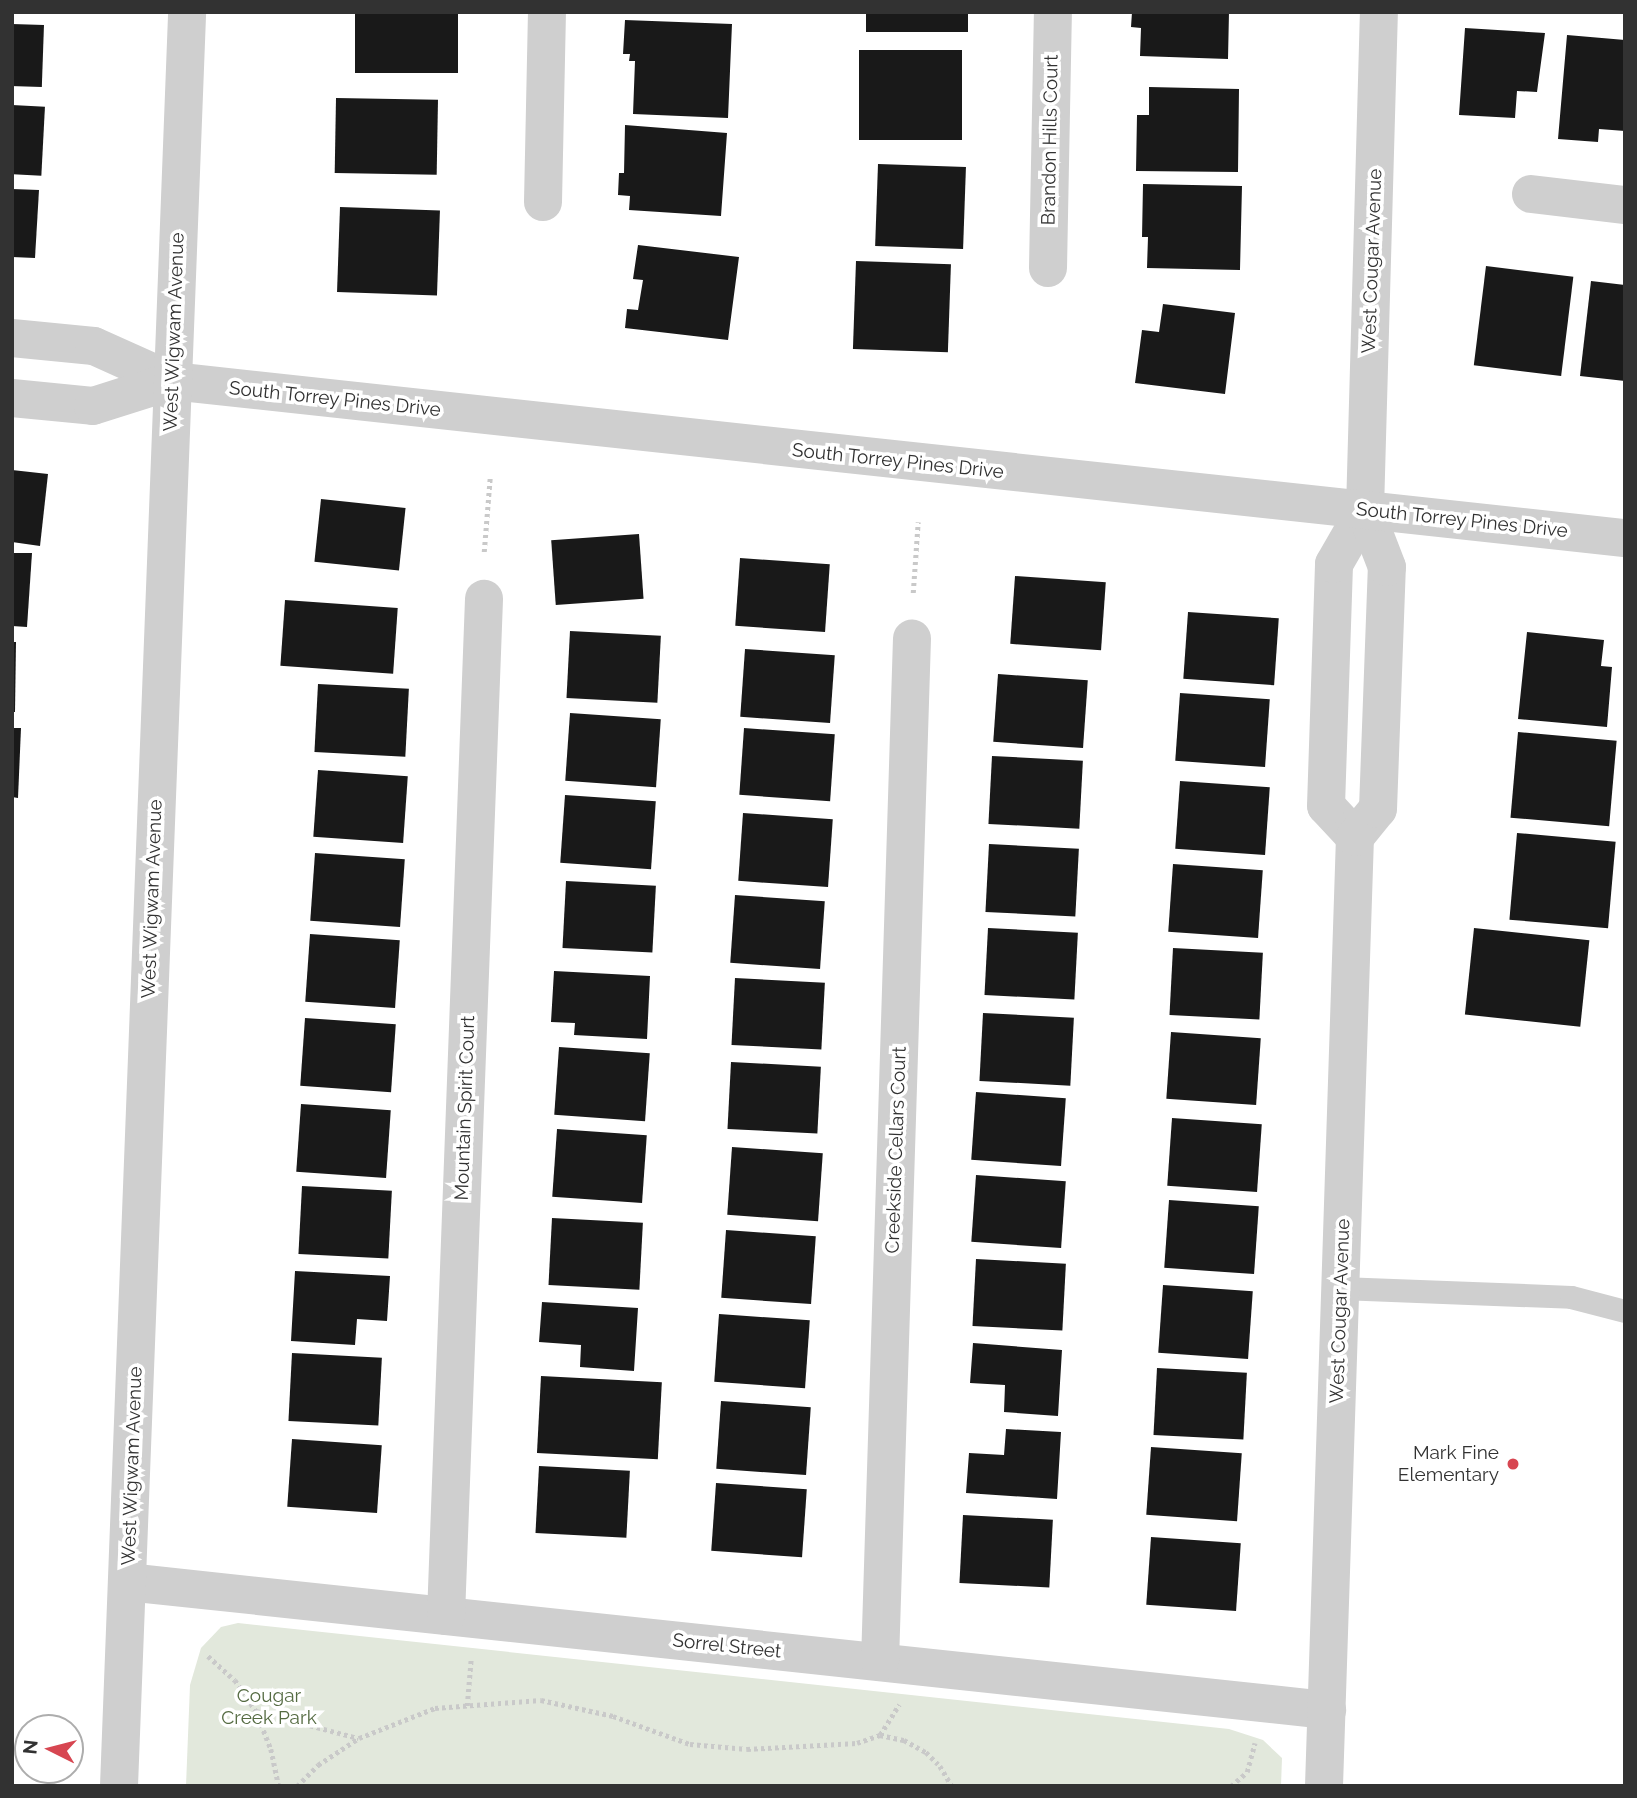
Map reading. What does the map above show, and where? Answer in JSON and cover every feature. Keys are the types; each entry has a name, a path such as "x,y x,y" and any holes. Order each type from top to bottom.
{"street":[{"name":"West Wigwam Avenue","path":"119,1786 187,12"},
{"path":"543,202 547,12"},
{"name":"Brandon Hills Court","path":"1048,268 1053,12"},
{"name":"West Cougar Avenue","path":"1324,1786 1355,837 1378,809 1387,567 1365,510 1379,12"},
{"path":"1531,194 1625,205"},
{"name":"South Torrey Pines Drive","path":"12,338 94,346 172,380 1625,538"},
{"name":"South Torrey Pines Drive","path":"12,398 93,406 172,380"},
{"name":"West Cougar Avenue","path":"1355,837 1326,806 1334,565 1365,510"},
{"name":"Mountain Spirit Court","path":"460,1618 484,599"},
{"name":"Creekside Cellars Court","path":"880,1662 912,638"},
{"name":"Sorrel Street","path":"127,1582 1327,1710"}],"lane":[{"path":"1340,1288 1571,1297 1625,1311"}],"path":[{"path":"484,552 490,477"},
{"path":"913,593 918,522"},
{"path":"460,1618 467,1706"},
{"path":"208,1656 234,1680 256,1710 271,1749 279,1786"},
{"path":"880,1735 923,1667"},
{"path":"297,1786 318,1765 359,1738 435,1708 541,1700 613,1716 690,1744 747,1749 857,1743 880,1735 904,1740 926,1752 940,1766 951,1786"},
{"path":"1231,1786 1247,1772 1267,1703"},
{"path":"256,1710 359,1738"}],"green space":[{"name":"Cougar Creek Park","path":"238,1623 1229,1729 1263,1740 1282,1758 1281,1786 186,1786 190,1685 201,1648 221,1627"}],"building":[{"path":"355,12 458,12 458,73 355,73"},
{"path":"866,12 968,12 968,32 866,32"},
{"path":"1132,12 1229,12 1228,59 1140,56 1141,28 1131,27"},
{"path":"625,20 732,24 728,118 633,114 635,61 629,61 630,54 623,54"},
{"path":"12,24 44,25 42,87 12,86"},
{"path":"1465,28 1545,33 1537,92 1517,91 1515,118 1459,115"},
{"path":"1567,35 1625,40 1625,131 1599,129 1598,142 1558,139"},
{"path":"859,50 962,50 962,140 859,140"},
{"path":"1149,87 1239,89 1238,172 1136,171 1137,115 1149,115"},
{"path":"336,98 438,100 437,175 335,173"},
{"path":"12,105 45,107 41,176 12,174"},
{"path":"625,125 727,133 721,216 629,210 630,196 618,195 619,173 624,173"},
{"path":"878,164 966,167 963,249 875,246"},
{"path":"1143,184 1242,186 1240,270 1147,268 1148,237 1142,237"},
{"path":"12,189 39,190 35,258 12,257"},
{"path":"340,207 440,210 437,295 337,292"},
{"path":"638,245 739,257 728,340 625,328 627,309 638,310 643,280 633,279"},
{"path":"856,261 951,264 948,352 853,349"},
{"path":"1486,266 1573,277 1561,376 1474,365"},
{"path":"1591,281 1625,285 1625,381 1580,376"},
{"path":"1163,304 1235,313 1225,394 1135,383 1142,330 1159,332"},
{"path":"12,470 48,474 40,546 12,542"},
{"path":"321,499 406,508 399,571 314,562"},
{"path":"639,534 644,599 556,605 551,540"},
{"path":"12,553 32,553 27,627 12,626"},
{"path":"740,558 830,564 825,632 735,626"},
{"path":"1015,576 1106,582 1101,650 1010,644"},
{"path":"285,600 398,608 393,674 280,666"},
{"path":"1188,612 1279,618 1274,685 1183,679"},
{"path":"570,631 661,636 657,703 566,698"},
{"path":"1527,632 1604,640 1601,666 1612,667 1607,727 1518,719"},
{"path":"12,642 16,642 15,712 12,712"},
{"path":"745,649 835,655 830,723 740,717"},
{"path":"998,674 1088,680 1083,748 993,742"},
{"path":"318,684 409,689 405,757 314,752"},
{"path":"1180,693 1270,699 1265,767 1175,761"},
{"path":"570,713 661,719 656,787 565,781"},
{"path":"12,728 21,728 18,798 12,797"},
{"path":"744,728 835,734 830,801 739,795"},
{"path":"1518,732 1617,741 1609,826 1511,818"},
{"path":"992,756 1083,761 1079,829 988,824"},
{"path":"318,770 408,776 403,843 313,837"},
{"path":"1180,781 1270,787 1265,855 1175,849"},
{"path":"565,795 656,801 651,869 560,863"},
{"path":"743,813 833,819 828,887 738,881"},
{"path":"1517,833 1616,842 1608,928 1509,920"},
{"path":"989,844 1079,849 1075,917 985,912"},
{"path":"315,853 405,859 400,927 310,921"},
{"path":"1173,864 1263,870 1258,938 1168,932"},
{"path":"566,881 656,886 652,953 562,948"},
{"path":"735,895 825,901 820,969 730,963"},
{"path":"988,928 1078,933 1074,1000 984,995"},
{"path":"1474,928 1589,940 1580,1027 1465,1015"},
{"path":"310,934 400,940 395,1008 305,1002"},
{"path":"1173,948 1263,953 1259,1020 1169,1015"},
{"path":"554,971 650,976 647,1039 574,1035 575,1023 551,1022"},
{"path":"735,978 825,983 821,1050 731,1045"},
{"path":"983,1013 1074,1018 1070,1086 979,1081"},
{"path":"305,1018 396,1024 391,1092 300,1086"},
{"path":"1171,1032 1261,1038 1256,1105 1166,1099"},
{"path":"559,1047 650,1053 645,1121 554,1115"},
{"path":"731,1062 821,1067 817,1134 727,1129"},
{"path":"976,1092 1066,1098 1061,1166 971,1160"},
{"path":"301,1104 391,1110 386,1178 296,1172"},
{"path":"1172,1118 1262,1124 1257,1192 1167,1186"},
{"path":"557,1129 647,1135 642,1203 552,1197"},
{"path":"732,1147 823,1153 818,1221 727,1215"},
{"path":"976,1175 1066,1181 1061,1248 971,1242"},
{"path":"302,1186 392,1191 388,1259 298,1254"},
{"path":"1169,1200 1259,1206 1254,1274 1164,1268"},
{"path":"552,1218 643,1223 639,1290 548,1285"},
{"path":"726,1230 816,1236 811,1304 721,1298"},
{"path":"976,1259 1066,1264 1062,1331 972,1326"},
{"path":"295,1271 390,1276 387,1321 357,1319 355,1345 291,1341"},
{"path":"1163,1285 1253,1291 1248,1359 1158,1353"},
{"path":"542,1302 638,1308 634,1371 580,1367 581,1345 539,1342"},
{"path":"719,1314 810,1320 805,1388 714,1382"},
{"path":"973,1343 1062,1350 1058,1416 1004,1412 1005,1385 970,1383"},
{"path":"292,1353 382,1358 378,1426 288,1421"},
{"path":"1157,1368 1247,1373 1243,1440 1153,1435"},
{"path":"541,1376 662,1382 658,1459 537,1453"},
{"path":"721,1401 811,1407 806,1475 716,1469"},
{"path":"1006,1429 1061,1432 1057,1499 966,1493 969,1453 1004,1455"},
{"path":"292,1439 382,1445 377,1513 287,1507"},
{"path":"1151,1447 1242,1453 1237,1521 1146,1515"},
{"path":"539,1466 630,1471 626,1538 535,1533"},
{"path":"716,1483 807,1489 802,1557 711,1551"},
{"path":"963,1515 1053,1520 1049,1588 959,1583"},
{"path":"1151,1537 1241,1543 1236,1611 1146,1605"}],"place":[{"name":"Mark Fine Elementary","path":"1513,1464"}]}
